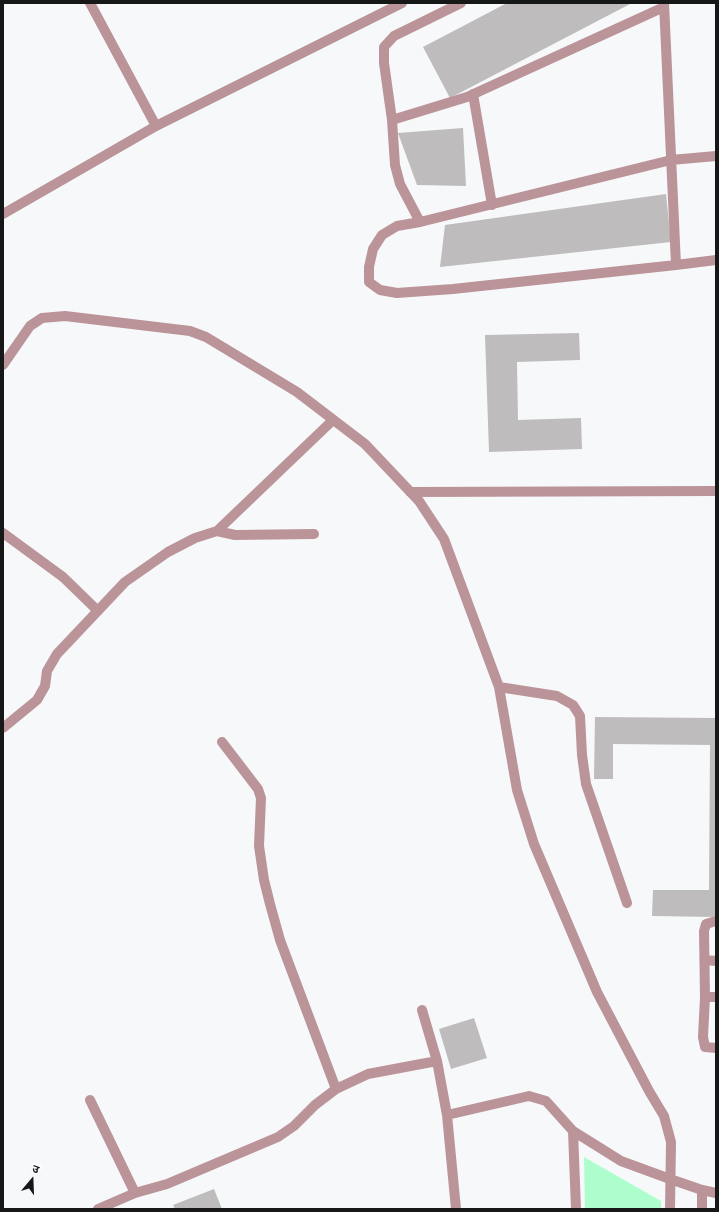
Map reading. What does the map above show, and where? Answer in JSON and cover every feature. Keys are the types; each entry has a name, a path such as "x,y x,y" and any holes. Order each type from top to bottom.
{"street":[{"path":"90,3 156,126"},
{"path":"3,214 156,126 402,3"},
{"path":"420,222 400,184 395,166 392,120 384,63 384,47 394,36 461,3"},
{"path":"392,120 473,94 664,5 676,265"},
{"path":"473,94 492,205"},
{"path":"716,156 671,160 492,205 397,226 382,235 373,249 369,267 369,282 380,290 397,293 453,289 716,260"},
{"path":"3,365 30,326 42,318 65,316 190,331 206,337 297,392 365,444 419,501 444,539 499,687 517,790 534,844 598,992 649,1091 664,1116 671,1142 670,1209"},
{"path":"3,728 37,700 45,686 47,671 58,654 125,582 168,552 195,538 217,531 334,420"},
{"path":"410,492 716,491"},
{"path":"217,531 235,535 314,534"},
{"path":"3,533 63,576 98,611"},
{"path":"499,687 557,696 573,705 580,716 582,755 586,784 627,903"},
{"path":"222,742 260,793 261,810 258,846 270,904 280,940 336,1089"},
{"path":"716,921 706,924 704,931 711,960 705,997 703,1037 705,1047 716,1048"},
{"path":"705,997 716,997"},
{"path":"422,1010 437,1061 447,1115 456,1209"},
{"path":"98,1209 136,1193 167,1184 278,1137 294,1126 315,1105 336,1089 368,1074 437,1061"},
{"path":"447,1115 529,1096 546,1101 574,1131 621,1161 702,1190 716,1193"},
{"path":"90,1100 136,1193"},
{"path":"574,1131 576,1209"},
{"path":"702,1190 702,1209"}],"green space":[{"path":"584,1157 661,1201 661,1209 585,1209"}],"building":[{"path":"507,3 632,3 450,98 423,47"},
{"path":"463,128 466,186 417,185 398,133"},
{"path":"666,194 671,242 440,267 445,225"},
{"path":"579,333 580,360 517,362 518,420 581,418 582,449 489,452 485,335"},
{"path":"595,717 716,718 716,917 652,916 653,890 709,890 710,745 613,744 613,779 594,779"},
{"path":"474,1018 487,1058 451,1069 439,1029"},
{"path":"214,1189 222,1209 175,1209 173,1205"}]}
